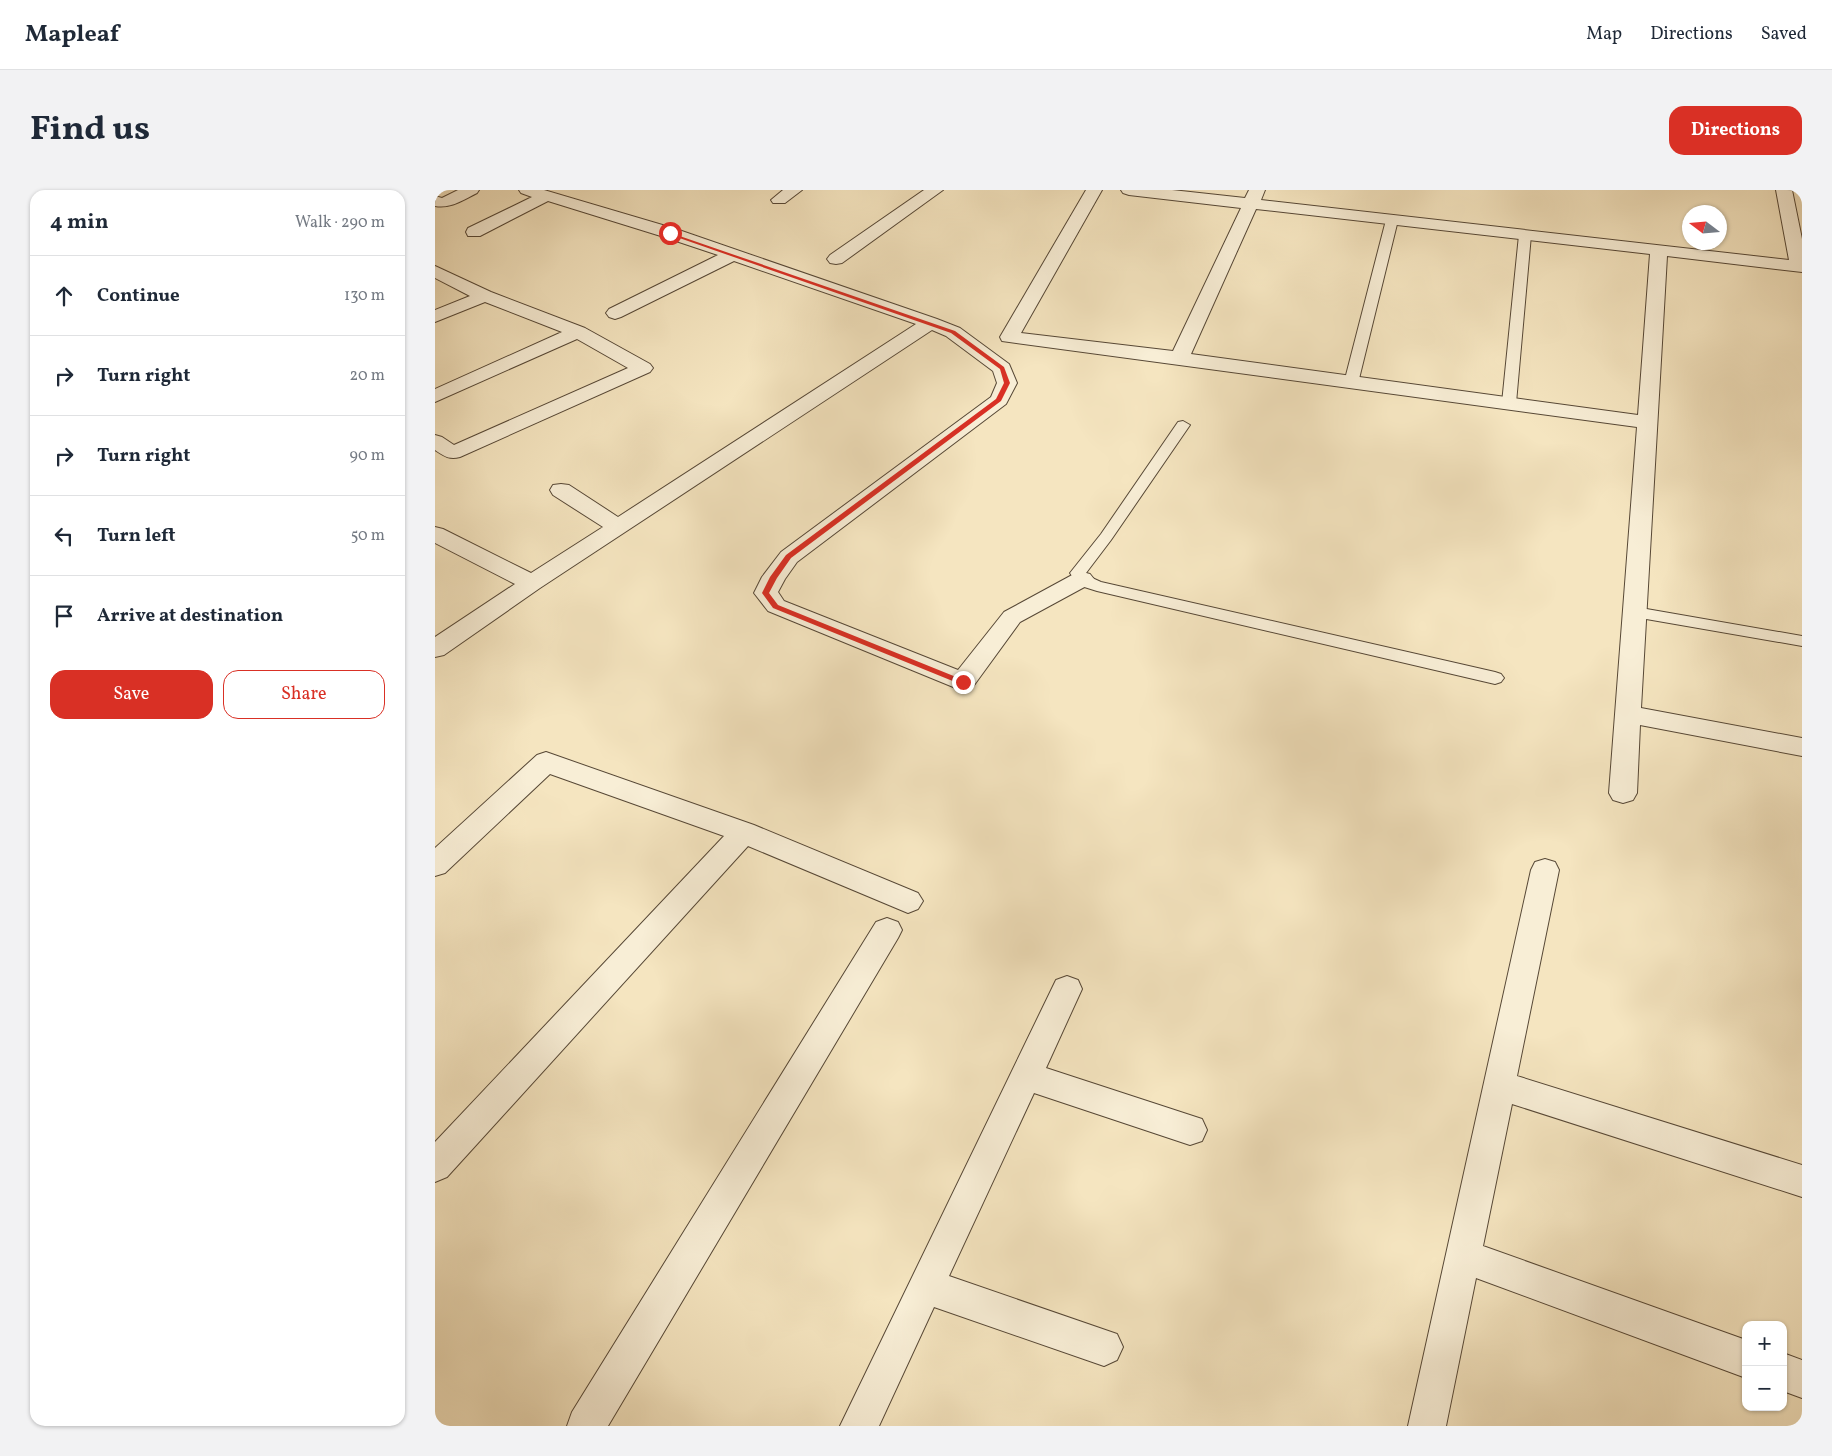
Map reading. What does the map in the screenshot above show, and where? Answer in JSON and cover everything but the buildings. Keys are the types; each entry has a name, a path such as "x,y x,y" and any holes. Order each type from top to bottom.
{"street":[{"path":"435,201 444,203 471,190"},
{"path":"527,190 670,233 931,323 953,332 1002,368 1007,383 999,400 789,557 774,577 766,593 776,606 963,682 1012,617 1082,579"},
{"path":"779,200 794,190"},
{"path":"836,260 935,190"},
{"path":"1094,190 1009,337 1180,358 1648,422"},
{"path":"1129,190 1254,197 1392,220 1800,267 1784,190"},
{"path":"474,232 546,196"},
{"path":"1180,358 1254,197"},
{"path":"1623,793 1659,250"},
{"path":"615,313 733,255"},
{"path":"435,271 485,296 578,332 643,368 453,453 435,441"},
{"path":"435,316 485,296"},
{"path":"435,649 532,583 931,323"},
{"path":"435,396 578,332"},
{"path":"561,490 618,527"},
{"path":"435,534 532,583"},
{"path":"1628,714 1802,747"},
{"path":"435,864 546,762 744,832 908,901"},
{"path":"435,1166 744,832"},
{"path":"1427,1426 1545,870"},
{"path":"586,1426 887,930"},
{"path":"859,1426 1067,989"},
{"path":"1025,1076 1190,1130"},
{"path":"1499,1085 1802,1181"},
{"path":"1463,1256 1742,1358"},
{"path":"925,1286 1104,1347"},
{"path":"1787,1373 1802,1379"}],"lane":[{"path":"1351,382 1392,220"},
{"path":"1509,403 1525,235"},
{"path":"1183,425 1106,537 1078,573 1084,581 1097,586 1495,678"},
{"path":"1635,612 1802,641"}],"route":[{"path":"670,233 931,323 953,332 1002,368 1007,383 999,400 789,557 774,577 766,593 776,606 943,676 963,682"}]}
